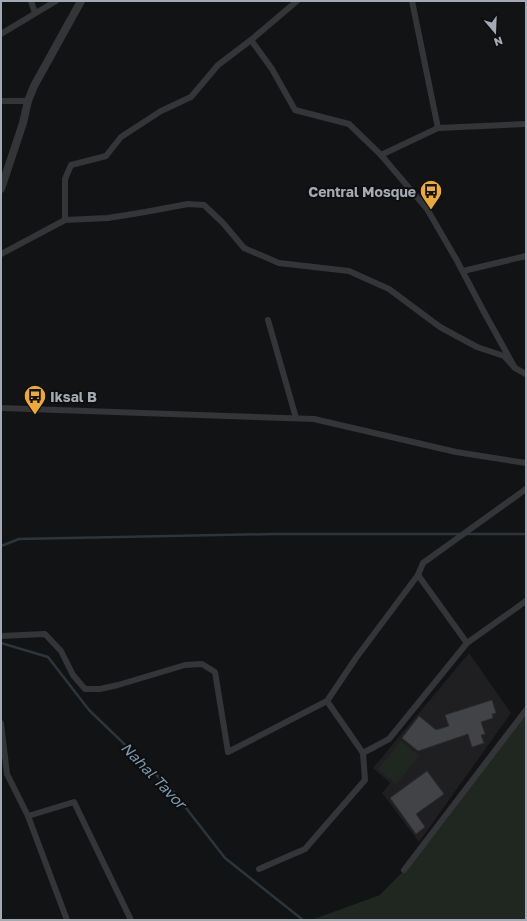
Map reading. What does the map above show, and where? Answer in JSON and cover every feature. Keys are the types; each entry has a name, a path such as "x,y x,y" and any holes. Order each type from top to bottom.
{"street":[{"path":"31,1 35,13"},
{"path":"1,34 56,1"},
{"path":"1,189 34,86 81,1"},
{"path":"65,220 64,179 71,165 106,156 121,137 161,111 191,97 218,64 251,40 297,1"},
{"path":"412,1 438,128"},
{"path":"251,40 272,69 295,110 349,124 381,155 427,209 515,368"},
{"path":"1,101 28,101"},
{"path":"381,155 438,128 526,124"},
{"path":"1,254 65,220 108,218 188,204 204,206 223,222 244,248 279,262 349,271 389,289 440,327 477,347 504,356 515,368 526,374"},
{"path":"463,272 526,256"},
{"path":"268,320 296,418"},
{"path":"1,408 314,419 456,452 526,463"},
{"path":"1,636 45,634 61,651 73,675 84,689 100,689 185,665 202,664 215,672 228,752 327,702 356,658 418,575 423,563 526,490"},
{"path":"418,575 467,643"},
{"path":"363,753 389,739 467,643 526,601"},
{"path":"259,869 305,849 365,780 363,753 327,702"},
{"path":"404,870 526,710"},
{"path":"1,723 7,774 28,816 67,920"},
{"path":"28,816 74,802 131,920"}],"shaded area":[{"path":"469,653 511,713 419,842 382,793 390,783 373,768"},
{"path":"526,708 526,920 311,920 380,895 413,861"},
{"path":"401,741 419,756 396,784 378,769"}],"building":[{"path":"492,700 496,713 492,714 493,718 481,722 485,734 481,735 484,743 472,747 468,734 418,751 402,738 419,716 436,730 449,726 445,715"},
{"path":"427,771 444,794 416,814 425,827 416,834 390,798"}],"waterway":[{"path":"1,546 19,539 274,534 462,534"},
{"path":"467,534 526,534"},
{"name":"Nahal Tavor","path":"1,643 48,657 89,710 172,790 225,858 303,920"}],"place":[{"name":"Central Mosque","path":"431,210"},
{"name":"Iksal B","path":"35,416"}]}
